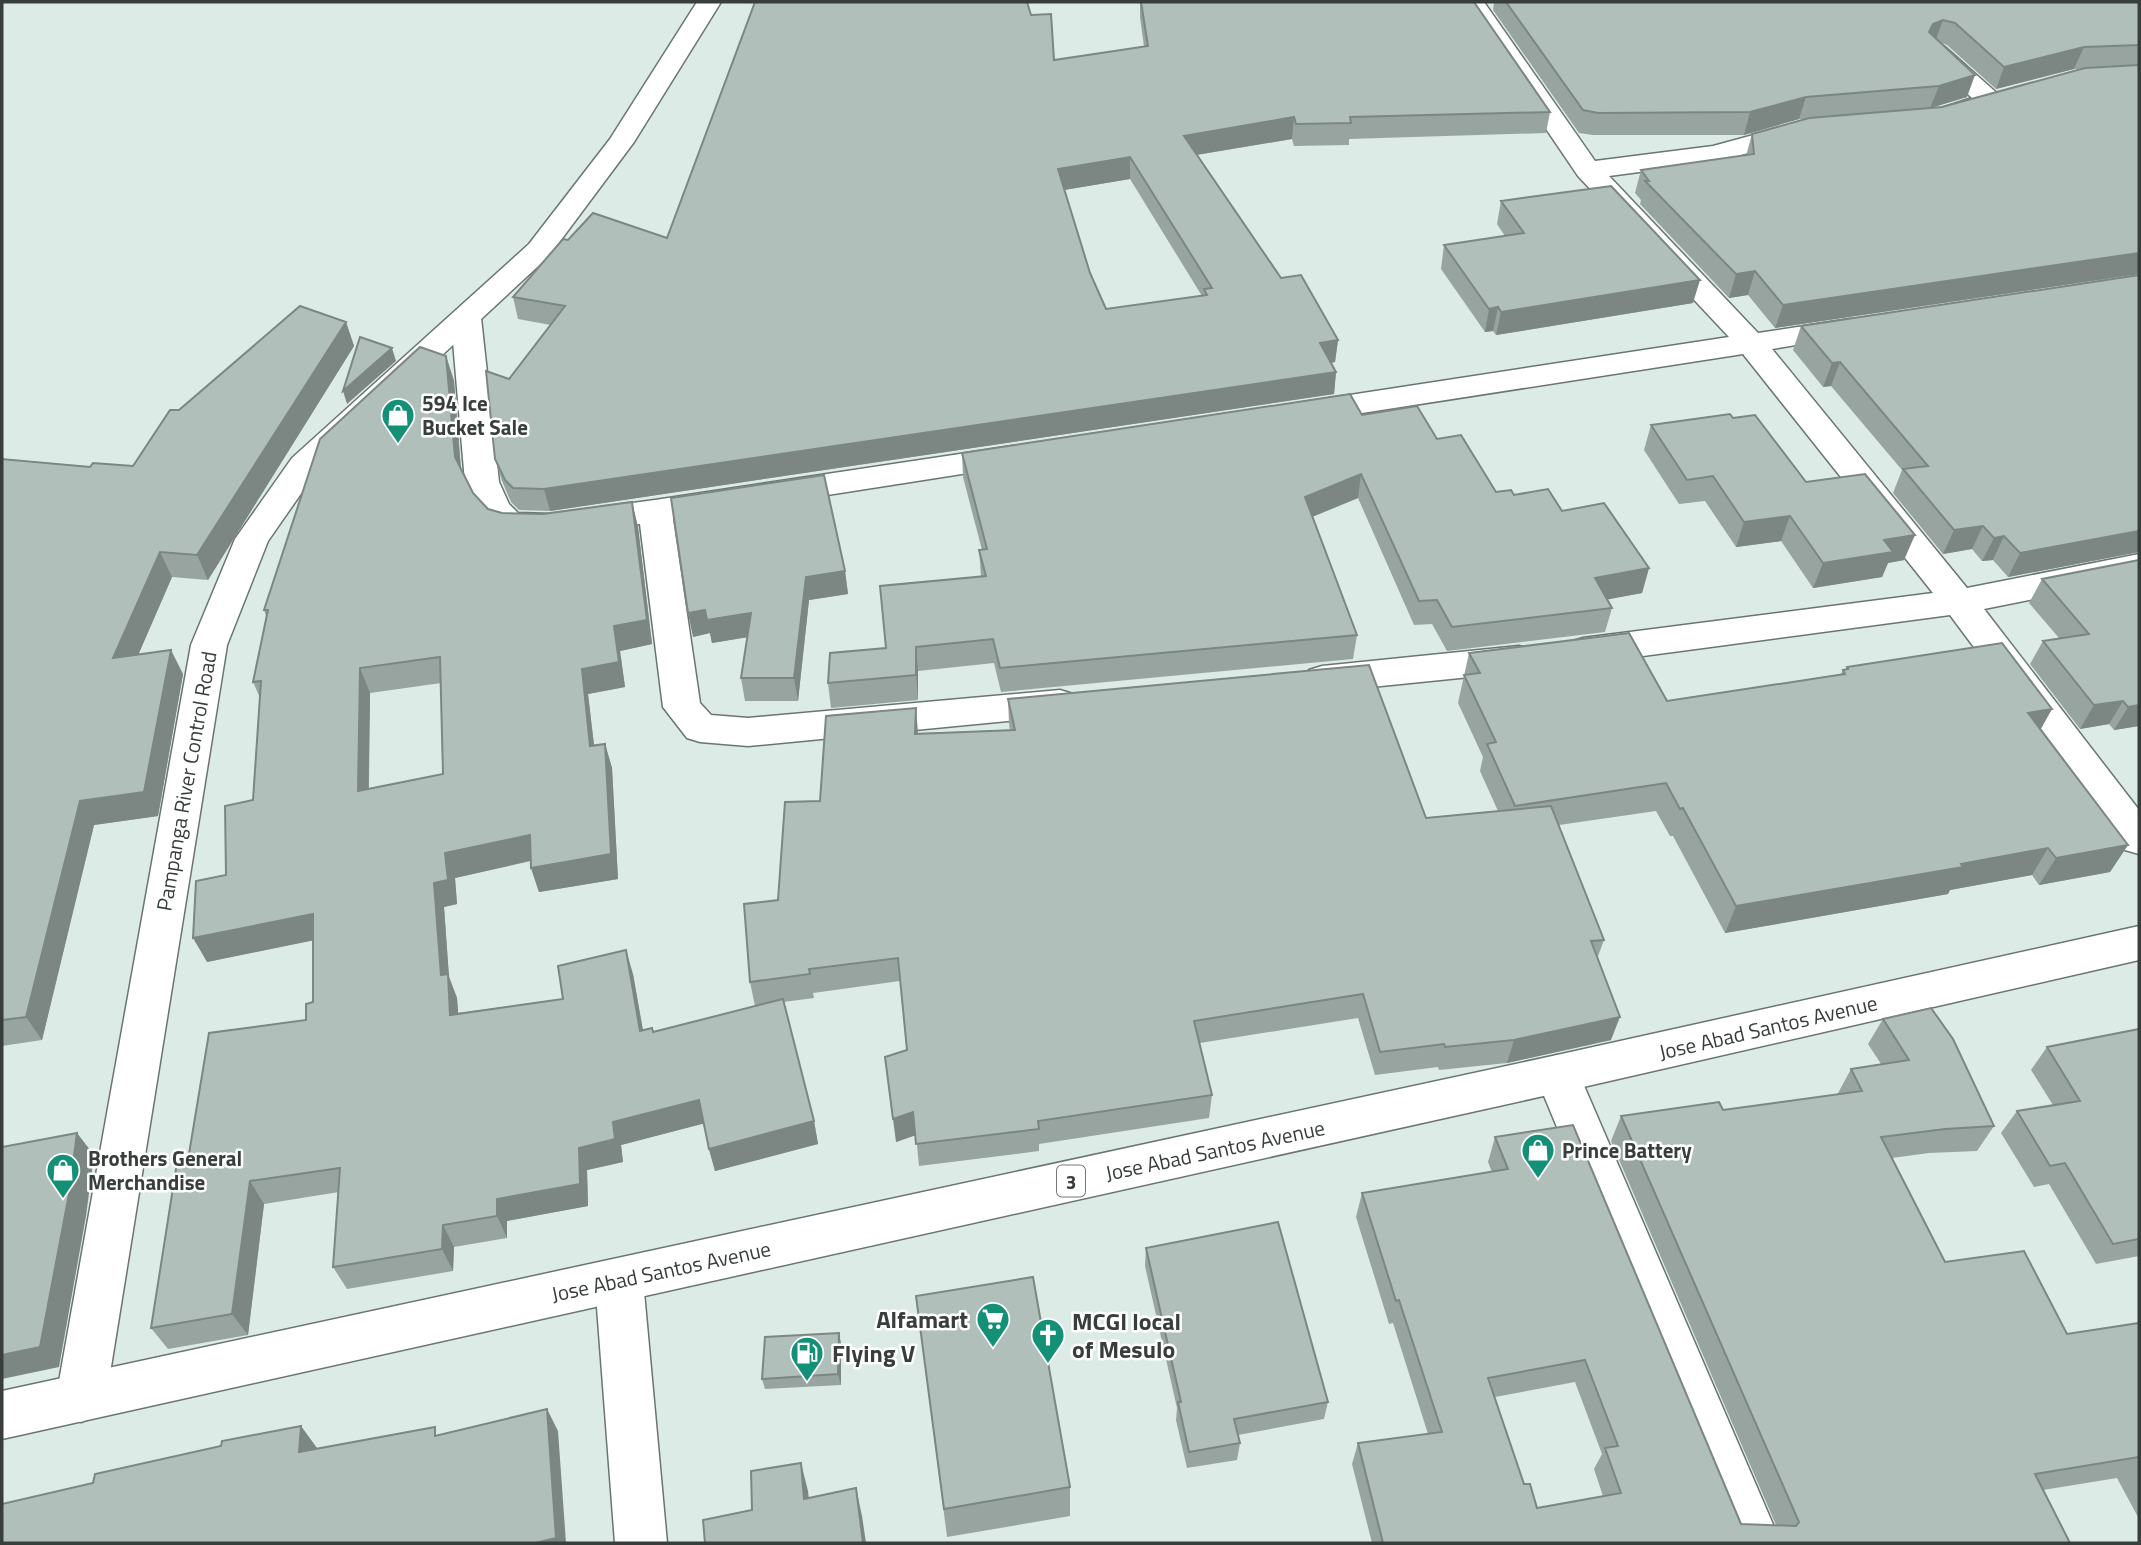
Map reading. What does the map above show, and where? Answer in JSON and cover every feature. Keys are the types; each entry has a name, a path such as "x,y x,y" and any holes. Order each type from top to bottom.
{"main road":[{"name":"Pampanga River Control Road","path":"81,1398 209,645 252,539 304,466 539,250 621,142 709,2"},
{"path":"1472,2 1588,170 1751,343 1959,602 2139,839"},
{"path":"1921,120 1934,119 2002,98 1936,52"},
{"path":"1588,170 1715,154 1799,130 1826,128"},
{"path":"466,318 482,482 495,509 509,524 550,525 655,511 1036,452"},
{"path":"1270,417 1872,325"},
{"path":"655,511 682,707 700,728 748,732 1094,700"},
{"path":"1288,682 1495,662 1959,602 2139,566"},
{"name":"Jose Abad Santos Avenue","path":"2,1415 1557,1074 2139,943"},
{"path":"1557,1074 1755,1543"},
{"path":"619,1280 641,1543"}],"building":[{"path":"755,2 1027,2 1031,15 1051,14 1054,60 1148,46 1141,2 1474,2 1550,112 1350,117 1351,123 1296,124 1294,117 1184,136 1281,278 1301,275 1338,340 1320,343 1336,372 544,489 513,488 505,480 495,459 486,371 509,379 565,306 513,297 563,239 568,240 593,213 667,238","holes":["1130,157 1212,288 1204,289 1207,295 1106,309 1090,273 1058,169"]},
{"path":"1506,2 2139,2 2139,45 2084,47 2004,67 1955,23 1943,20 1933,24 1929,32 1975,75 1939,86 1806,97 1750,112 1598,113 1583,110"},
{"path":"2139,65 2139,253 1783,305 1755,271 1736,274 1645,181 1649,181 1641,170 1754,154 1752,134 1809,118 1942,107 2085,68"},
{"path":"1611,186 1700,280 1501,312 1498,307 1489,309 1444,245 1524,233 1501,201"},
{"path":"2139,275 2139,531 2020,553 2004,536 1994,538 1983,526 1954,530 1903,469 1928,466 1840,362 1832,363 1801,326"},
{"path":"300,306 346,322 197,555 160,552 113,658 171,650 144,792 80,801 26,1017 2,1020 2,459 90,467 93,463 133,466 170,410 179,410"},
{"path":"360,337 392,348 343,391"},
{"path":"420,347 446,356 455,457 473,493 488,509 502,513 543,514 632,502 647,620 614,626 619,662 582,669 590,746 605,744 611,854 531,868 530,835 445,853 448,880 434,883 441,975 448,974 450,1015 563,999 558,966 626,950 640,1031 652,1028 653,1032 783,999 814,1121 709,1149 699,1100 613,1122 615,1139 579,1148 580,1184 497,1199 497,1216 443,1225 442,1249 333,1267 340,1168 250,1181 232,1314 151,1328 178,1156 189,1154 209,1033 306,1020 306,1004 313,1002 313,914 193,938 196,881 226,875 225,806 253,800 261,681 253,682 268,610 264,610 320,439","holes":["440,657 443,774 358,791 360,668"]},
{"path":"1350,394 1362,415 1417,406 1437,439 1461,435 1496,492 1511,490 1514,495 1548,489 1562,511 1604,503 1649,568 1595,578 1612,608 1452,627 1437,600 1419,601 1361,474 1305,497 1357,635 1000,668 993,639 916,647 916,675 828,683 830,653 886,648 880,586 986,576 979,550 987,549 962,453"},
{"path":"1730,414 1733,418 1755,415 1806,482 1865,474 1915,535 1884,540 1893,552 1823,563 1790,516 1744,522 1713,476 1687,480 1651,425"},
{"path":"824,475 845,571 806,577 794,678 741,678 751,613 707,620 705,610 688,613 671,498"},
{"path":"2139,560 2139,705 2128,707 2123,701 2094,705 2043,641 2089,634 2042,579"},
{"path":"1629,633 1667,701 1845,674 1843,670 1848,669 1847,667 2002,643 2052,709 2028,713 2128,845 2056,858 2048,848 1961,864 1963,867 1736,906 1683,808 1680,809 1666,783 1515,806 1487,744 1496,742 1464,675 1480,673 1469,653"},
{"path":"1369,665 1426,818 1551,806 1604,940 1591,941 1620,1017 1514,1040 1445,1047 1444,1044 1380,1052 1363,994 1194,1021 1212,1095 1038,1121 1039,1129 916,1144 913,1112 893,1119 885,1057 907,1050 898,958 809,969 810,974 750,982 744,904 778,900 785,802 820,801 826,716 916,708 915,734 1015,730 1008,699"},
{"path":"1931,1008 1953,1039 1994,1126 1881,1137 1945,1262 2024,1251 2067,1334 2139,1323 2139,1457 2035,1474 2070,1543 1383,1543 1358,1443 1442,1432 1362,1193 1508,1169 1495,1137 1573,1125 1741,1524 1796,1526 1799,1522 1621,1116 1719,1102 1723,1110 1862,1091 1851,1069 1909,1060 1883,1019","holes":["1585,1360 1618,1446 1605,1448 1621,1493 1537,1508 1530,1484 1524,1484 1488,1378"]},
{"path":"2139,1029 2139,1239 2113,1244 2065,1163 2050,1166 2017,1111 2080,1101 2047,1047"},
{"path":"77,1133 69,1194 40,1347 2,1355 2,1147"},
{"path":"1278,1222 1328,1402 1234,1419 1240,1443 1189,1452 1178,1402 1181,1402 1146,1248"},
{"path":"1033,1277 1070,1487 944,1509 916,1296"},
{"path":"839,1333 838,1374 762,1379 765,1337"},
{"path":"547,1409 556,1538 535,1543 2,1543 2,1504 93,1483 95,1474 221,1446 222,1441 301,1426 299,1452 435,1427 435,1436"},
{"path":"801,1463 804,1499 856,1488 863,1543 705,1543 703,1520 752,1510 751,1471"}],"place":[{"name":"594 Ice Bucket Sale","path":"398,445"},
{"name":"Prince Battery","path":"1538,1180"},
{"name":"Brothers General Merchandise","path":"63,1200"},
{"name":"Alfamart","path":"993,1349"},
{"name":"MCGI local of Mesulo","path":"1048,1365"},
{"name":"Flying V","path":"807,1383"}]}
